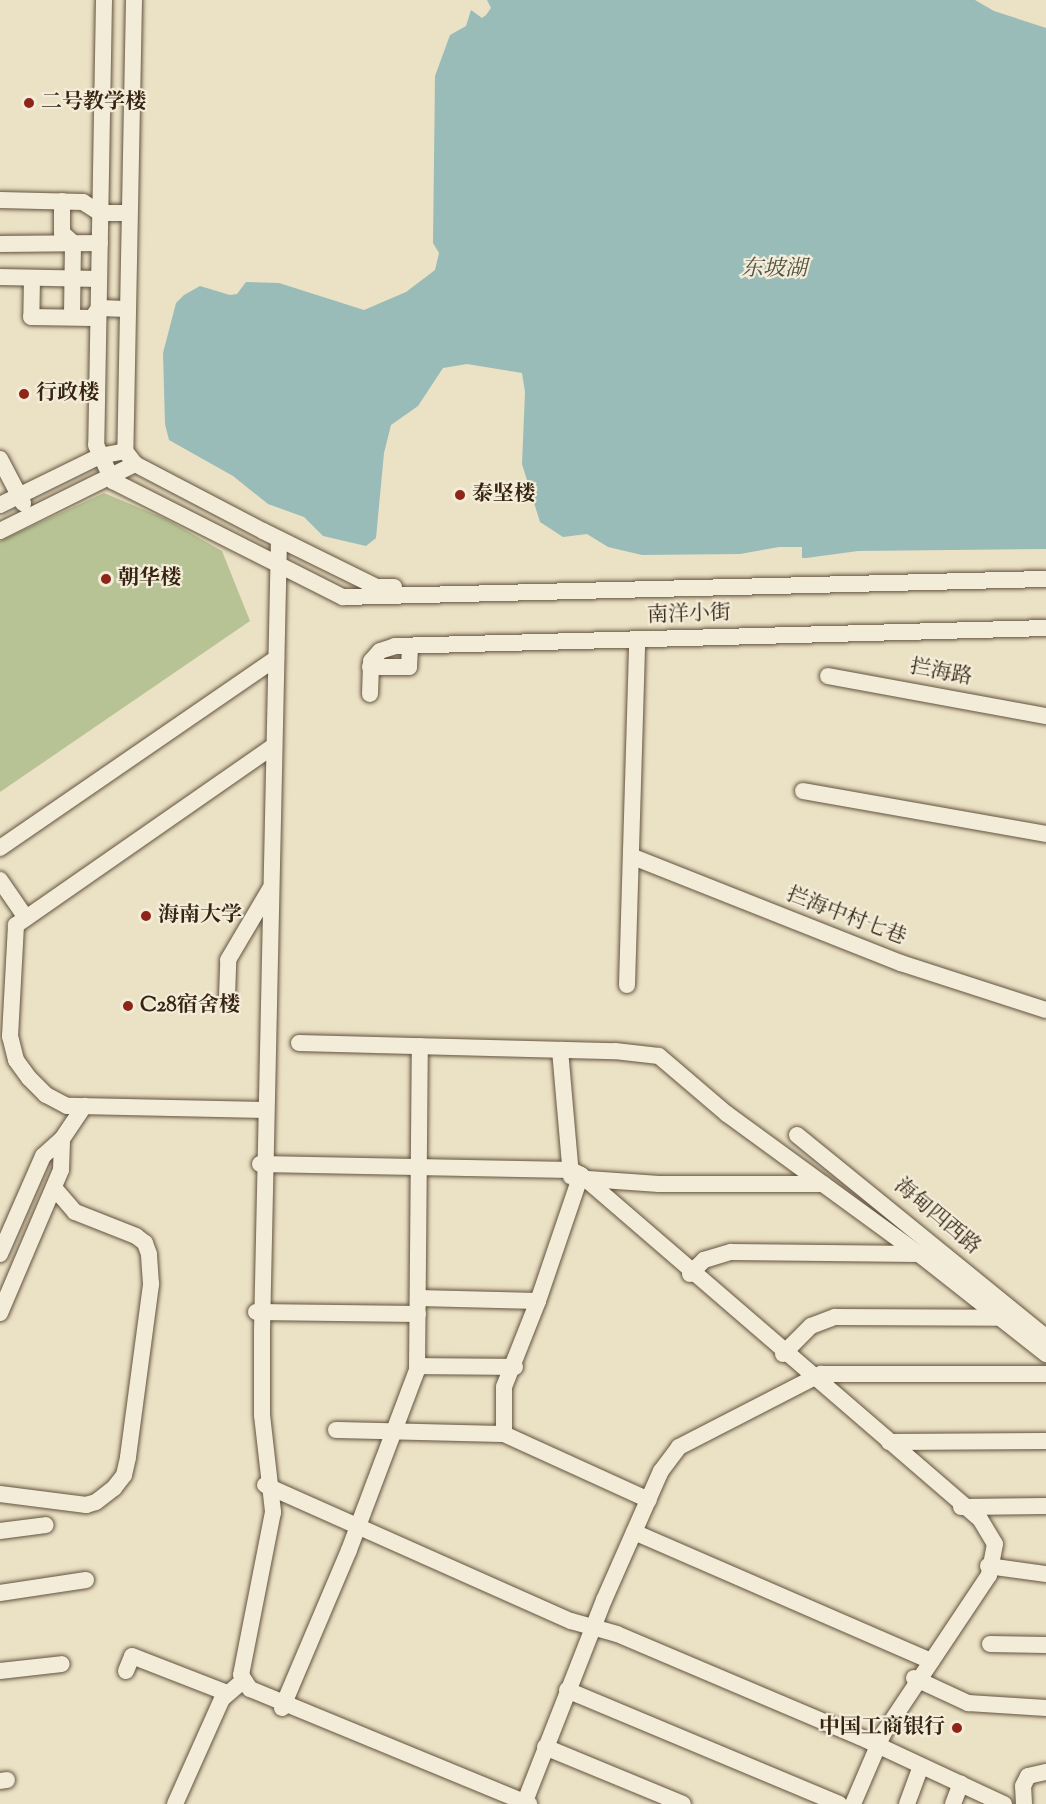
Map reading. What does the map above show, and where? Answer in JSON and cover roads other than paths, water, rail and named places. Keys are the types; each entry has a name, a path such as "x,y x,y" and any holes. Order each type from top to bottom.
{"street":[{"path":"104,0 96,446 111,476 344,597 1046,579"},
{"path":"0,531 111,476 130,457 128,309 134,0"},
{"path":"0,200 83,202 100,213 129,213"},
{"path":"62,201 62,233 73,243 72,317"},
{"path":"0,244 100,243"},
{"path":"0,277 99,279"},
{"path":"32,278 31,317 92,318 99,308"},
{"path":"99,308 128,309"},
{"path":"0,505 100,456 130,457 276,538 377,587 1046,571"},
{"path":"0,459 29,517"},
{"path":"175,1804 236,1686 235,1667 263,1532 268,1490 256,1416 276,538"},
{"name":"南洋小街","path":"370,694 370,667 380,651 410,646 1046,628"},
{"path":"627,985 633,857 637,639"},
{"path":"0,856 273,665"},
{"name":"拦海路","path":"828,676 1046,716"},
{"path":"262,1110 67,1106 46,1095 16,1060 10,1036 16,925 271,749"},
{"path":"0,848 126,766"},
{"path":"803,791 1046,834"},
{"name":"拦海中村七巷","path":"633,857 901,963 1046,1010"},
{"path":"0,880 26,918"},
{"path":"227,997 228,960 268,894"},
{"path":"299,1043 642,1052 664,1059 727,1114 919,1254 1046,1354"},
{"path":"284,1706 394,1431 417,1366 420,1046"},
{"path":"504,1434 504,1387 515,1367 579,1176 560,1050"},
{"path":"0,1254 43,1156 62,1139 84,1106"},
{"name":"海甸四西路","path":"797,1135 1046,1337"},
{"path":"0,1313 62,1170 62,1139"},
{"path":"263,1168 579,1176 659,1184 823,1184"},
{"path":"579,1176 963,1507 985,1533 990,1552 990,1566 874,1748 846,1804"},
{"path":"0,1494 86,1505 96,1502 114,1488 124,1475 128,1457 151,1284 149,1254 145,1243 136,1236 75,1212 54,1188"},
{"path":"692,1272 709,1258 731,1252 919,1254"},
{"path":"259,1312 538,1301"},
{"path":"784,1352 811,1326 835,1317 1002,1318"},
{"path":"417,1366 515,1367"},
{"path":"126,1671 132,1656 236,1686 249,1695 284,1706 523,1804 591,1630 634,1532 666,1462 680,1447 813,1377 1046,1374"},
{"path":"336,1430 504,1434 649,1500"},
{"path":"889,1442 1046,1441"},
{"path":"268,1490 591,1630 874,1748 923,1770 958,1792 990,1804"},
{"path":"963,1507 1046,1506"},
{"path":"0,1531 46,1525"},
{"path":"634,1532 929,1660"},
{"path":"990,1566 1046,1574"},
{"path":"0,1593 86,1580"},
{"path":"990,1644 1046,1645"},
{"path":"0,1671 62,1664"},
{"path":"916,1679 974,1704 1046,1708"},
{"path":"567,1690 839,1804"},
{"path":"545,1747 683,1804"},
{"path":"853,1804 874,1748"},
{"path":"907,1804 923,1770"},
{"path":"914,1804 923,1770"},
{"path":"1024,1804 1023,1786 1028,1776 1046,1772"},
{"path":"958,1792 1004,1804"}],"water":[{"name":"东坡湖","path":"487,0 975,0 994,11 1046,28 1046,549 858,551 802,558 802,547 779,547 740,554 642,555 608,547 587,534 563,537 540,522 522,464 525,392 522,373 467,364 443,368 418,406 391,425 384,453 376,538 366,546 323,536 304,517 268,504 233,476 169,440 165,424 163,353 176,303 184,295 200,286 230,295 237,294 246,282 279,283 364,310 406,292 435,270 439,253 433,243 435,76 450,35 466,26 471,10 482,18 486,15 491,8"}],"place":[{"name":"二号教学楼","path":"29,103"},
{"name":"行政楼","path":"24,394"},
{"name":"泰坚楼","path":"460,495"},
{"name":"朝华楼","path":"106,579"},
{"name":"海南大学","path":"146,916"},
{"name":"C28宿舍楼","path":"128,1006"},
{"name":"中国工商银行","path":"957,1728"}]}
